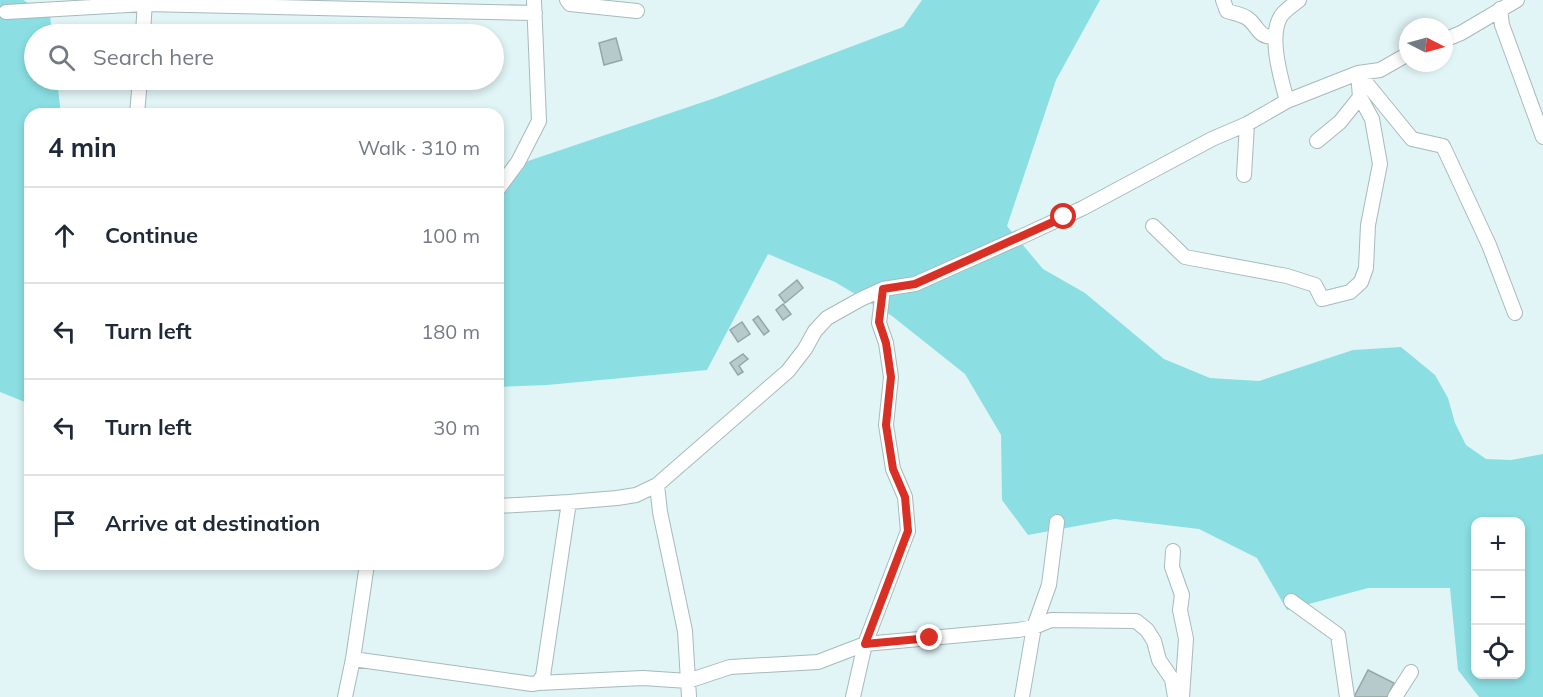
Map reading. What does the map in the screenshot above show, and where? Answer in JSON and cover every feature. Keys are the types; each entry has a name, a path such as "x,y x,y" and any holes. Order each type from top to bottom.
{"street":[{"path":"567,0 570,4 637,11"},
{"path":"1223,0 1227,11 1247,18 1261,35 1268,38 1274,36"},
{"path":"1287,101 1281,81 1274,36 1279,19 1299,0"},
{"path":"1453,36 1516,0"},
{"path":"144,24 145,2"},
{"path":"6,12 145,2 534,7 539,121 518,162 504,181"},
{"path":"1500,9 1502,25 1543,137"},
{"path":"504,506 636,495 657,485 788,371 826,318 883,289 915,284 1083,208 1287,101 1358,73 1380,70 1399,59"},
{"path":"1153,226 1185,257 1287,276 1315,285 1322,298 1350,292 1361,282 1366,268 1368,225 1380,164 1372,119 1360,97 1358,73"},
{"path":"1358,73 1412,139 1443,146 1489,245 1515,313"},
{"path":"138,108 139,90"},
{"path":"1317,141 1340,122 1360,97"},
{"path":"1244,175 1247,124"},
{"path":"853,697 865,644 908,531 905,497 893,469 886,425 891,377 886,343 879,322 883,289"},
{"path":"657,485 660,512 685,631 690,697"},
{"path":"538,683 543,676 569,502"},
{"path":"1022,697 1034,627 1049,585 1057,522"},
{"path":"1173,550 1172,567 1182,595 1180,610 1186,639 1182,697"},
{"path":"345,697 366,570"},
{"path":"1291,601 1338,635 1347,697"},
{"path":"352,659 532,684 643,678 688,681 730,667 818,662 865,644 1034,627 1052,620 1136,621 1147,630 1154,641 1160,660 1172,679 1175,697"},
{"path":"1395,697 1412,672"}],"shaded area":[{"path":"0,0 23,0 50,15 51,24 24,24 24,90 58,90 60,108 24,108 24,402 0,392"},
{"path":"922,0 1100,0 1056,80 1007,226 1043,269 1085,293 1164,359 1210,378 1259,381 1353,350 1401,347 1435,375 1448,398 1455,423 1466,445 1486,459 1511,460 1543,454 1543,697 1479,697 1458,670 1450,588 1368,588 1287,610 1257,558 1199,529 1115,519 1028,535 1002,500 1001,435 965,374 892,316 835,282 768,254 707,370 504,387 504,169 715,98 903,27"}],"building":[{"path":"616,38 622,60 604,65 599,43"},
{"path":"797,280 803,288 785,303 779,295"},
{"path":"783,304 791,314 783,320 776,310"},
{"path":"758,316 769,331 764,335 753,320"},
{"path":"742,322 750,334 738,342 730,330"},
{"path":"743,354 748,359 739,366 743,372 738,375 730,363"},
{"path":"1368,670 1394,683 1387,697 1354,697"}],"route":[{"path":"930,638 865,644 908,531 905,497 893,469 886,425 891,377 886,343 879,322 883,289 915,284 1064,217"}]}
